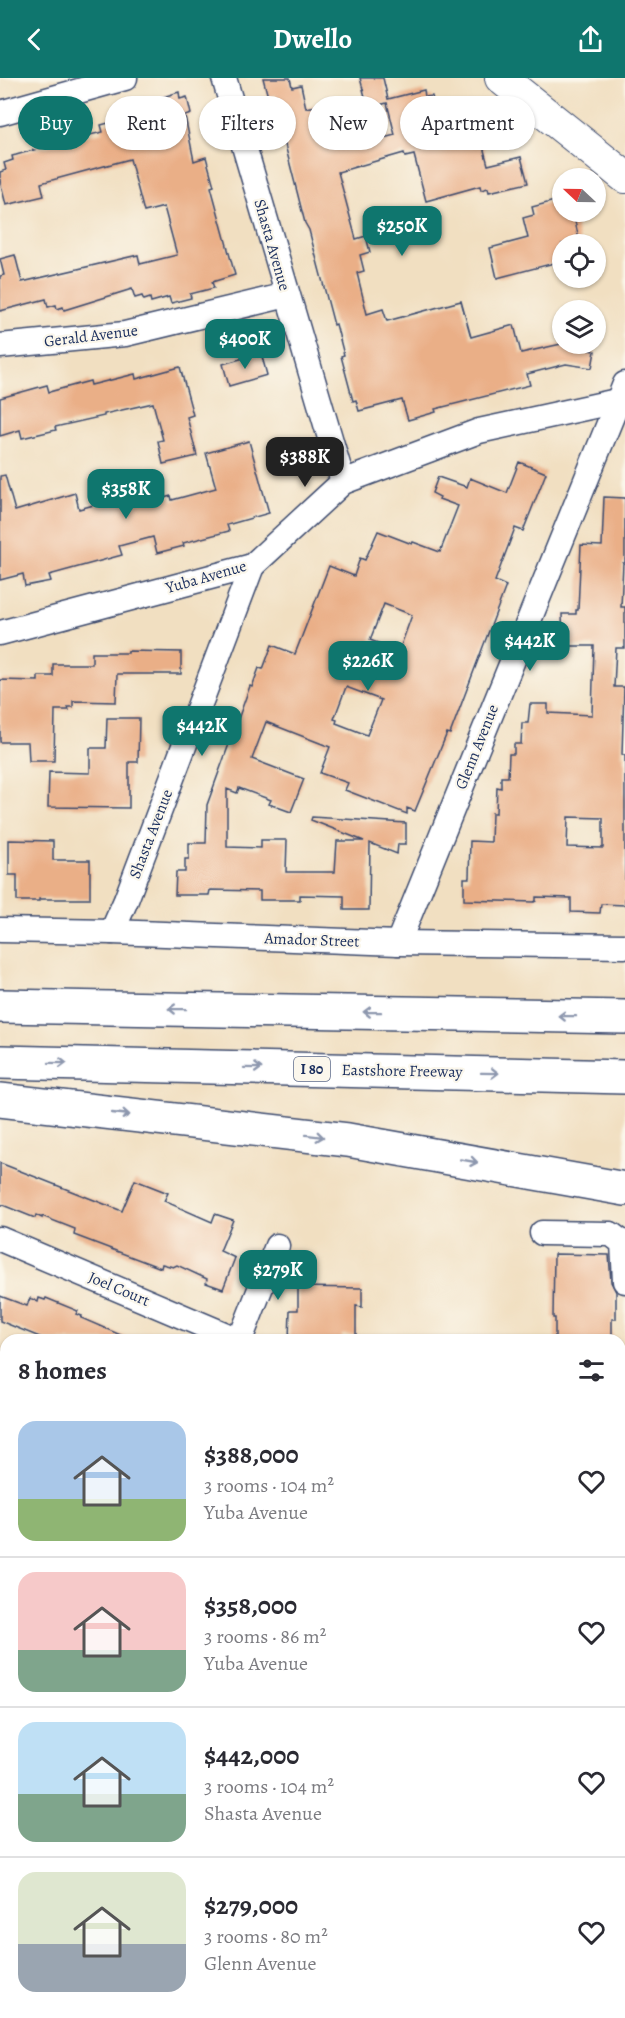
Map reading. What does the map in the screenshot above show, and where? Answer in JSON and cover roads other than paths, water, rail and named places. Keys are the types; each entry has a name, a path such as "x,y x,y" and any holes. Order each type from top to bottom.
{"highway":[{"path":"0,1006 625,1017"},
{"name":"Eastshore Freeway","path":"0,1062 625,1077"},
{"path":"0,1100 348,1140 625,1190"}],"main road":[{"path":"501,78 625,177"}],"street":[{"path":"0,113 124,78"},
{"name":"Shasta Avenue","path":"224,78 343,482"},
{"name":"Gerald Avenue","path":"0,346 125,334 287,295"},
{"name":"Yuba Avenue","path":"0,633 252,566 343,482 479,431 622,395"},
{"name":"Glenn Avenue","path":"398,943 622,395"},
{"name":"Shasta Avenue","path":"112,932 252,566"},
{"name":"Amador Street","path":"0,930 398,943 625,946"},
{"path":"542,1233 611,1234 623,1243 625,1281"},
{"name":"Joel Court","path":"0,1239 225,1334"},
{"path":"241,1334 277,1246"}]}
